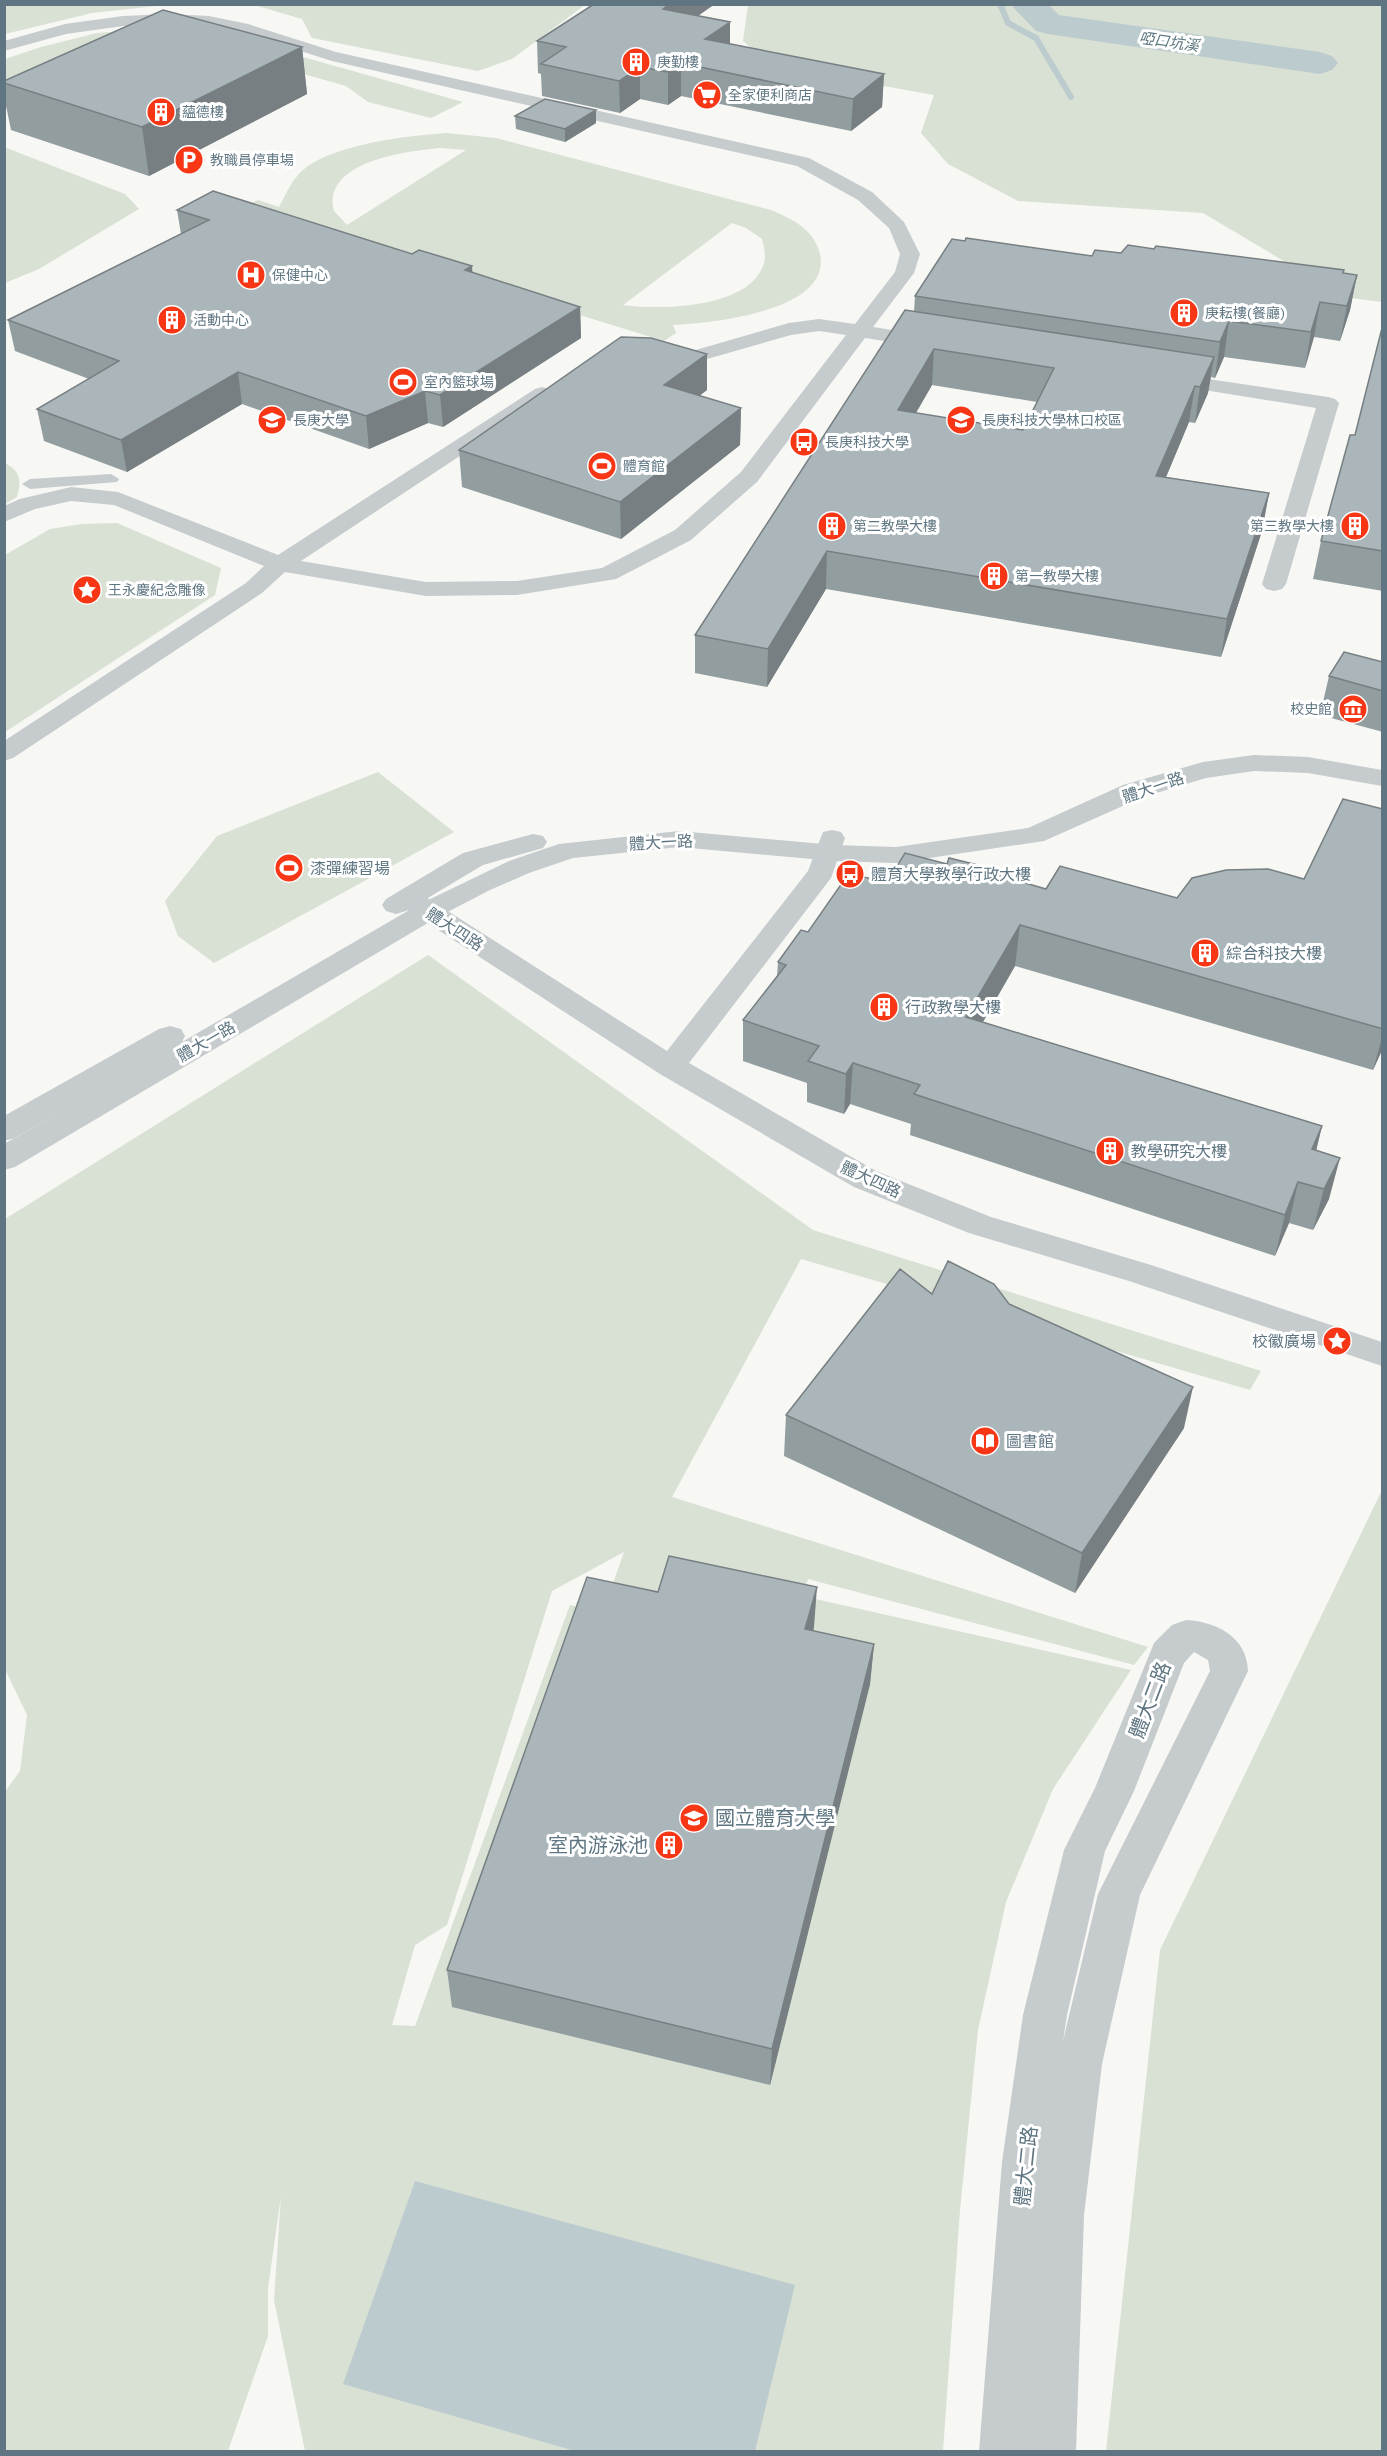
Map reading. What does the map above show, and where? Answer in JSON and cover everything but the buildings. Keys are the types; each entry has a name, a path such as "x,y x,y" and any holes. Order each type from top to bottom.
{"street":[{"path":"4,46 65,29 123,21 168,19 209,21 248,29 332,56 803,162 865,196 897,226 910,254 904,273 749,477 684,535 608,574 517,588 426,589 279,564 118,499 71,494 28,504 4,515"},
{"path":"646,366 666,365 789,329 819,326 952,346"},
{"path":"1152,376 1328,403 1274,584"},
{"path":"4,753 254,588 279,564 562,380"},
{"path":"30,484 111,479"},
{"name":"體大一路","path":"830,845 968,832 1024,821 1126,776 1184,757 1249,750 1305,750 1351,755 1383,763"},
{"name":"體大一路","path":"4,1159 418,905 473,859 567,833 687,822 896,855 1034,835 1133,791 1203,771 1244,765 1308,765 1383,778"},
{"path":"670,1067 821,872 830,845"},
{"name":"體大一路","path":"4,1130 418,905"},
{"name":"體大四路","path":"418,905 670,1067 865,1179 980,1225 1140,1273 1383,1354"},
{"name":"體大二路","path":"1004,2451 1025,2162 1045,2015 1085,1850 1114,1791 1168,1654 1186,1636 1201,1636 1214,1641 1223,1651 1230,1661 1229,1671 1119,1894 1080,2064 1061,2215 1051,2451"}],"shaded area":[{"path":"1004,4 1023,10 1026,4 1382,5 1382,302 1344,297 1203,213 1018,201 948,164 921,133 934,95 772,66 743,41 748,5"},
{"path":"4,5 165,5 92,13 5,34"},
{"path":"254,5 585,5 512,59 478,71 312,38 302,19"},
{"path":"165,28 253,43 463,102 431,118 368,102 346,86 236,55 16,92 5,109 5,59 97,33"},
{"path":"447,133 496,138 771,210 794,221 813,238 820,254 819,274 807,289 789,301 765,311 739,317 673,325 676,333 664,341 239,210 258,200 279,207 298,175 311,164 328,156 390,139","holes":["440,148 466,150 347,225 334,211 333,199 338,184 348,174 378,159","732,223 746,228 762,239 765,252 764,263 754,280 739,291 701,304 658,307 623,305"]},
{"path":"4,147 125,194 139,209 39,269 5,283"},
{"path":"5,463 17,473 19,486 17,497 5,504"},
{"path":"117,523 221,568 215,595 5,732 5,555 50,529 82,524"},
{"name":"漆彈練習場","path":"378,772 454,832 214,963 178,936 165,901 217,836"},
{"path":"428,955 813,1230 1261,1371 1250,1390 801,1259 672,1497 1148,1647 1134,1665 808,1579 802,1596 1131,1670 1053,1789 1006,1902 978,2030 960,2210 943,2451 305,2451 274,2300 281,2196 268,2288 268,2336 228,2451 5,2452 4,1793 20,1771 27,1715 4,1667 5,1219","holes":["624,1552 603,1612 570,1605 415,2026 392,2025 415,1945 447,1925 552,1591"]},
{"path":"1382,1490 1382,2451 1106,2451 1160,1950"},
{"path":"415,2181 795,2285 755,2451 575,2451 343,2384"}],"waterway":[{"path":"1000,4 1008,23 1036,38 1071,97"},
{"name":"啞口坑溪","path":"1026,4 1031,6 1048,24 1320,63"}],"place":[{"name":"庚勤樓","path":"636,62"},
{"name":"全家便利商店","path":"707,95"},
{"name":"蘊德樓","path":"161,112"},
{"name":"教職員停車場","path":"189,160"},
{"name":"保健中心","path":"251,275"},
{"name":"庚耘樓(餐廳)","path":"1184,313"},
{"name":"活動中心","path":"172,320"},
{"name":"室內籃球場","path":"403,382"},
{"name":"長庚大學","path":"272,420"},
{"name":"長庚科技大學林口校區","path":"961,420"},
{"name":"長庚科技大學","path":"804,442"},
{"name":"體育館","path":"602,466"},
{"name":"第二教學大樓","path":"832,526"},
{"name":"第三教學大樓","path":"1355,526"},
{"name":"第一教學大樓","path":"994,576"},
{"name":"王永慶紀念雕像","path":"87,590"},
{"name":"校史館","path":"1353,709"},
{"name":"漆彈練習場","path":"289,868"},
{"name":"體育大學教學行政大樓","path":"850,874"},
{"name":"綜合科技大樓","path":"1205,953"},
{"name":"行政教學大樓","path":"884,1007"},
{"name":"教學研究大樓","path":"1110,1151"},
{"name":"校徽廣場","path":"1337,1341"},
{"name":"圖書館","path":"985,1441"},
{"name":"國立體育大學","path":"694,1818"},
{"name":"室內游泳池","path":"669,1845"}]}
